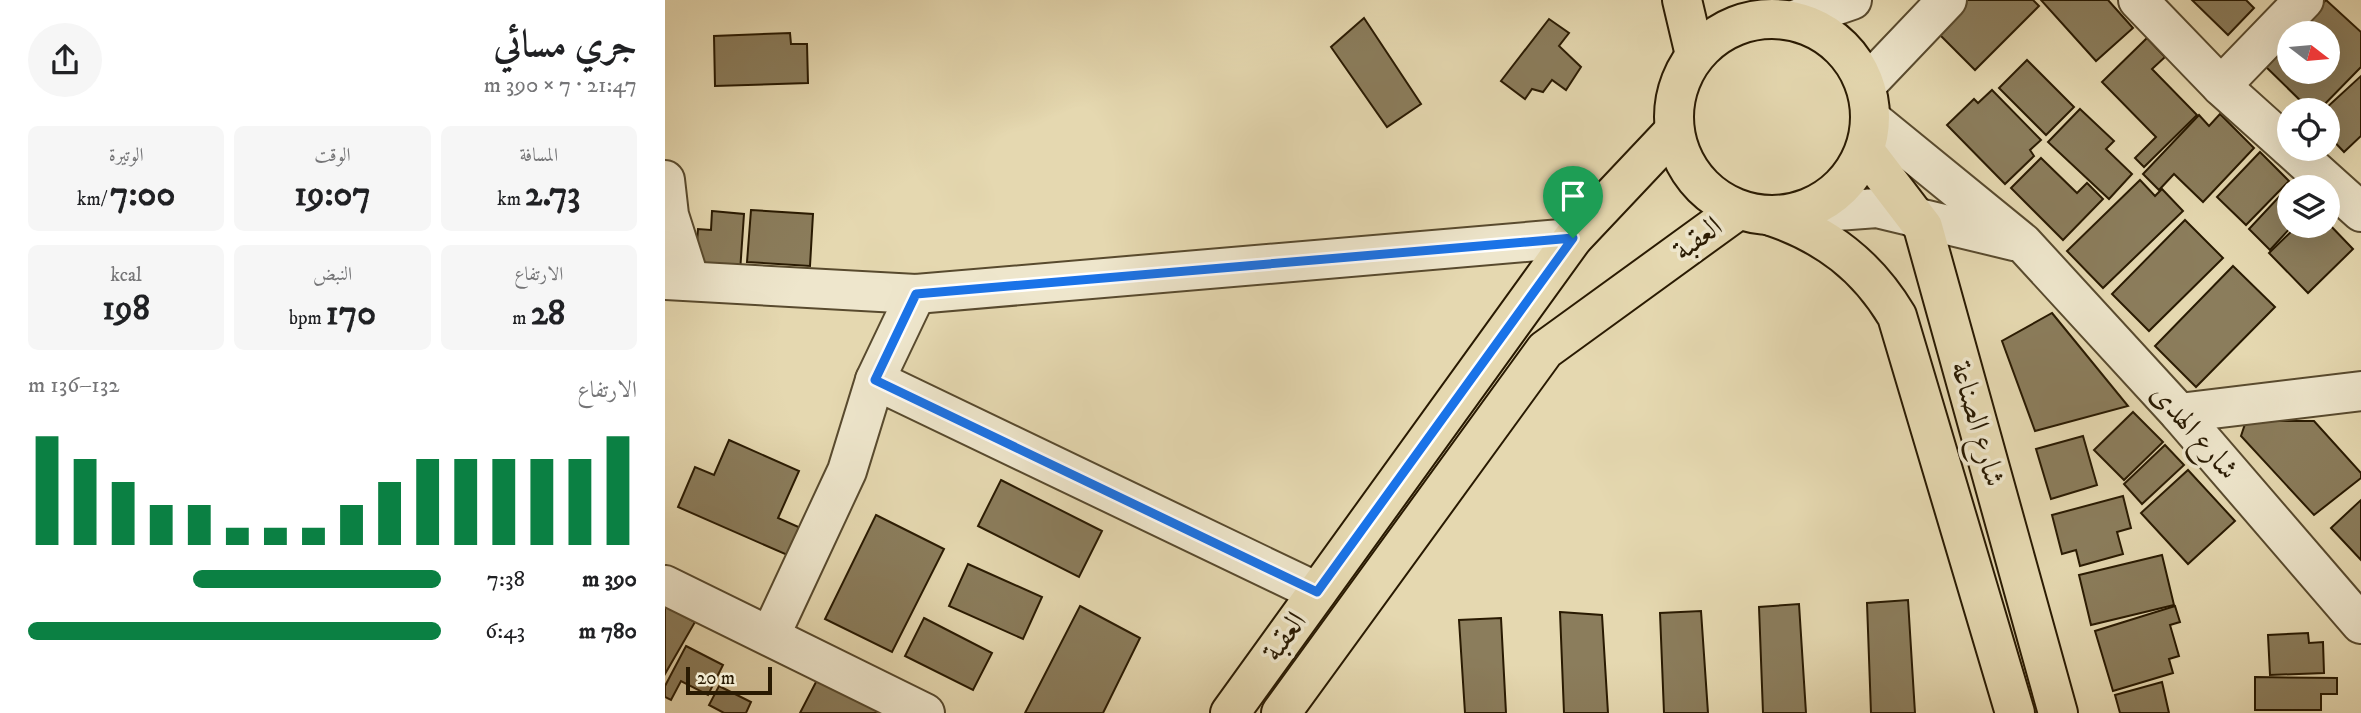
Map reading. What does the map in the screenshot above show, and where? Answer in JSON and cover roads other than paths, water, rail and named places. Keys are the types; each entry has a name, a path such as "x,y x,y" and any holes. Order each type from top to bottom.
{"main road":[{"path":"1682,0 1695,55"},
{"path":"1788,10 1830,37 1854,62 1867,118 1848,181 1821,203 1805,211 1755,214 1701,186 1682,158 1674,131 1675,97 1695,55 1721,33 1788,10"},
{"name":"شارع الصناعة","path":"1867,118 1919,219 2058,713"},
{"name":"العقبة","path":"1230,713 1573,238 1674,131"},
{"name":"شارع الصناعة","path":"1755,214 1797,225 1845,253 1883,292 1897,316 2015,713"},
{"name":"العقبة","path":"1281,713 1545,350 1755,214"}],"street":[{"path":"1788,10 1852,0"},
{"path":"1867,118 1947,0"},
{"path":"2138,0 2221,86 2277,136"},
{"path":"2221,86 2304,0"},
{"name":"شارع الهدى","path":"1867,118 2023,243 2179,413 2361,624"},
{"path":"2304,161 2361,212"},
{"path":"665,180 677,280 916,294 1573,238"},
{"path":"1755,214 1878,208 2023,243"},
{"path":"770,636 847,471 875,380 916,294"},
{"path":"875,380 1317,592"},
{"path":"2179,413 2361,391"},
{"path":"665,585 925,713"}]}
